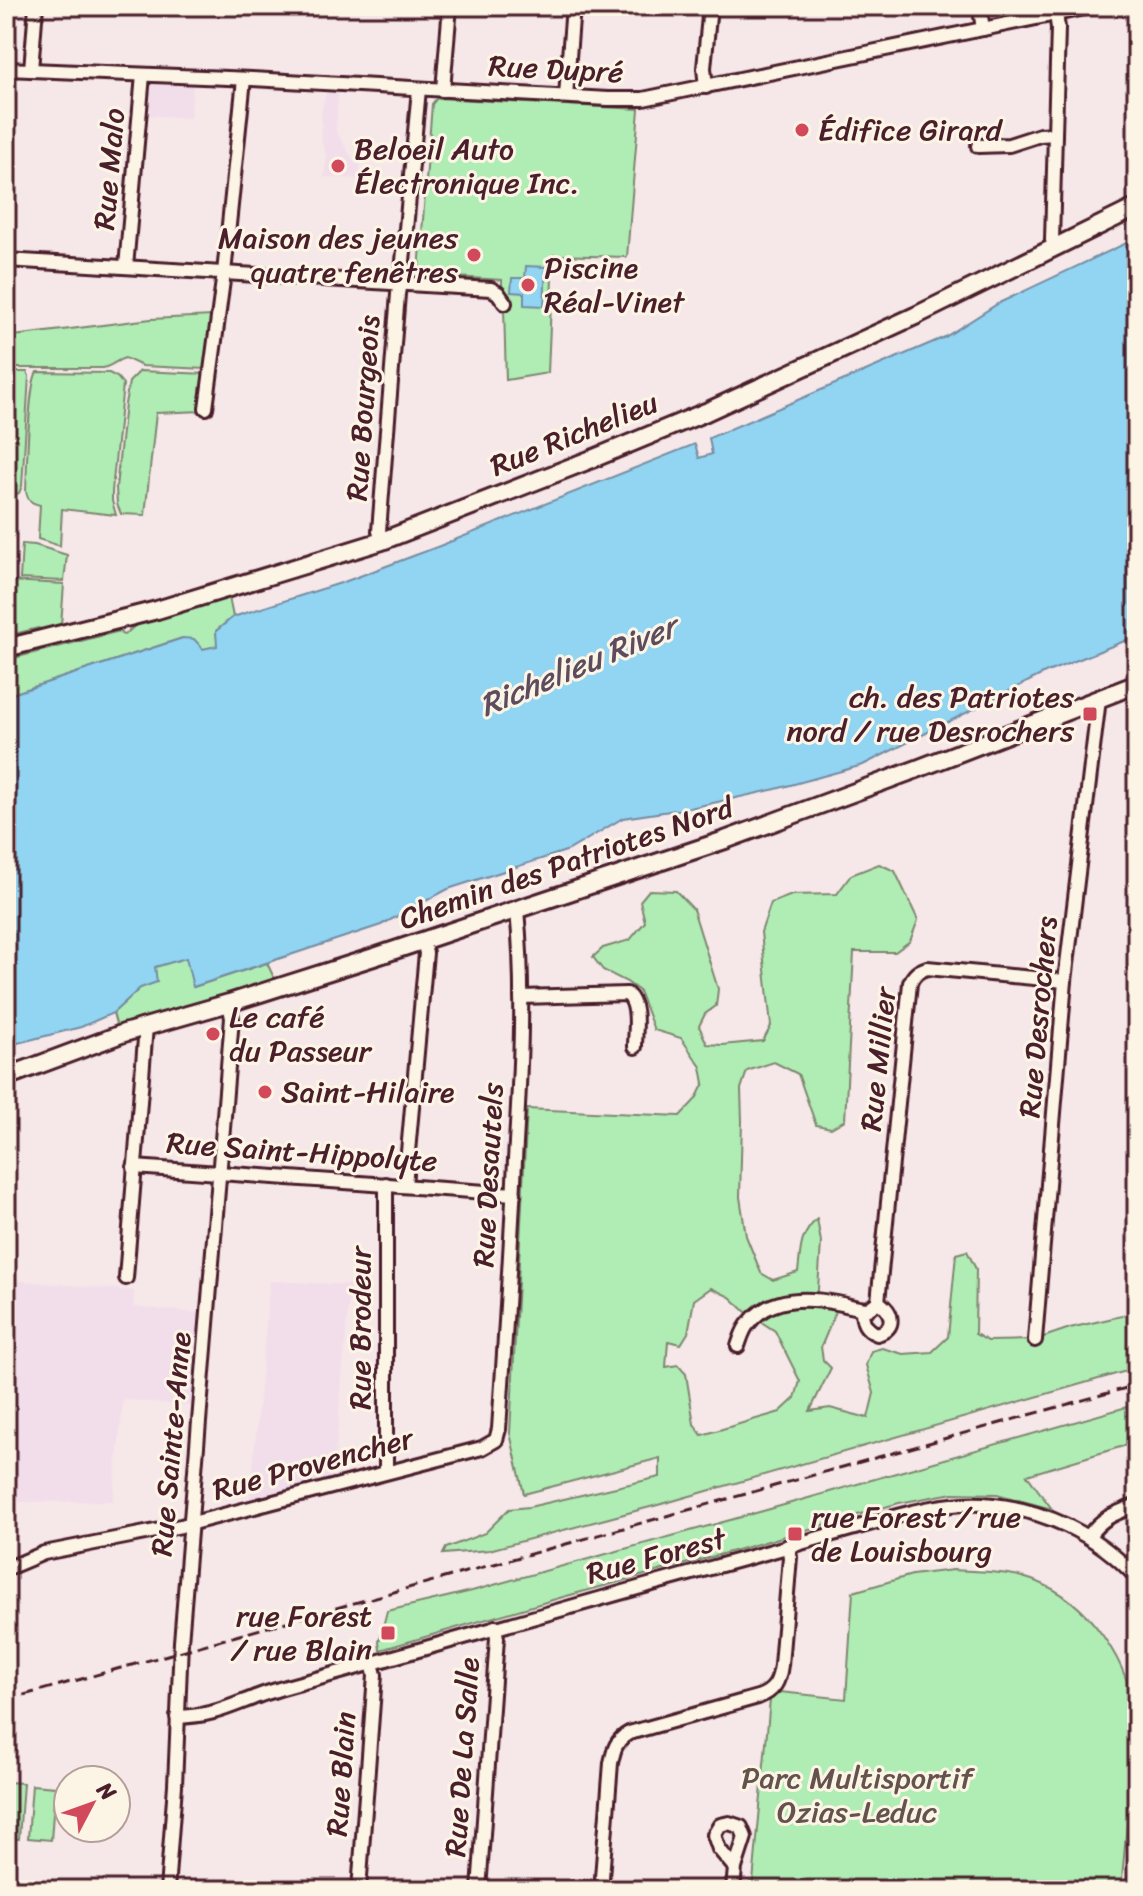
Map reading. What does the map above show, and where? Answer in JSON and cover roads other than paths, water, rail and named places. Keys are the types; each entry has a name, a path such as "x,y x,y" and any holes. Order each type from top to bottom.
{"main road":[{"name":"Rue Richelieu","path":"6,648 169,606 382,541 706,412 902,322 1137,207"},
{"name":"Chemin des Patriotes Nord","path":"6,1077 89,1044 423,941 725,840 1137,684"}],"street":[{"path":"31,70 36,6"},
{"path":"443,90 450,6"},
{"path":"566,96 573,6"},
{"path":"706,87 704,68 710,6"},
{"path":"982,6 983,29"},
{"name":"Rue Dupré","path":"6,69 643,99 1094,6"},
{"path":"1055,247 1052,240 1056,14"},
{"name":"Rue Malo","path":"126,267 143,75"},
{"path":"206,408 244,79"},
{"name":"Rue Bourgeois","path":"382,541 379,531 399,283 419,89"},
{"path":"978,146 1009,145 1040,135 1055,134"},
{"path":"6,260 491,289 505,303"},
{"name":"Rue Desrochers","path":"1035,1340 1065,981 1099,699"},
{"name":"Rue Desautels","path":"494,1442 499,1431 519,1098 521,997 517,910"},
{"path":"405,1185 426,953 423,941"},
{"name":"Rue Millier","path":"862,1309 865,1327 877,1334 885,1332 891,1325 889,1311 878,1302 913,976 927,968 1065,981"},
{"path":"521,997 627,994 635,1004 635,1047"},
{"name":"Rue Sainte-Anne","path":"167,1890 181,1642 232,1018 229,1003"},
{"path":"126,1278 146,1026"},
{"name":"Rue Saint-Hippolyte","path":"134,1167 514,1194"},
{"name":"Rue Brodeur","path":"386,1184 386,1472"},
{"path":"738,1346 747,1325 760,1312 790,1299 817,1300 862,1309 868,1309 878,1302"},
{"name":"Rue Provencher","path":"6,1569 44,1553 191,1523 482,1448 494,1442"},
{"name":"Rue Forest","path":"177,1717 218,1712 257,1696 495,1627 929,1508 968,1504 1007,1507 1063,1523 1089,1536 1137,1578"},
{"path":"1089,1536 1098,1523 1137,1505"},
{"path":"601,1890 615,1746 629,1733 758,1697 774,1688 781,1665 790,1557 788,1546"},
{"name":"Rue De La Salle","path":"479,1890 497,1638 495,1627"},
{"name":"Rue Blain","path":"359,1890 375,1675 372,1663"},
{"path":"733,1890 735,1868"}],"water":[{"name":"Richelieu River","path":"1137,238 1137,636 1045,673 863,765 690,808 623,818 569,850 448,889 381,925 193,987 186,958 155,967 157,982 140,988 113,1013 81,1027 6,1046 6,696 183,638 194,639 203,649 217,646 216,631 233,617 344,582 695,444 699,458 712,454 709,438 945,337 999,303"},
{"name":"Piscine Réal-Vinet","path":"526,266 546,267 544,306 524,305 524,293 511,292 512,278 525,278"}],"railway":[{"path":"6,1700 1137,1385"}],"place":[{"name":"Édifice Girard","path":"802,130"},
{"name":"Beloeil Auto Électronique Inc.","path":"338,166"},
{"name":"Maison des jeunes quatre fenêtres","path":"474,255"},
{"name":"Piscine Réal-Vinet","path":"528,285"},
{"name":"ch. des Patriotes nord / rue Desrochers","path":"1090,714"},
{"name":"Le café du Passeur","path":"213,1034"},
{"name":"Saint-Hilaire","path":"265,1092"},
{"name":"rue Forest / rue de Louisbourg","path":"795,1534"},
{"name":"rue Forest / rue Blain","path":"388,1633"}],"park label":[{"name":"Parc Multisportif Ozias-Leduc","path":"857,1795"}]}
